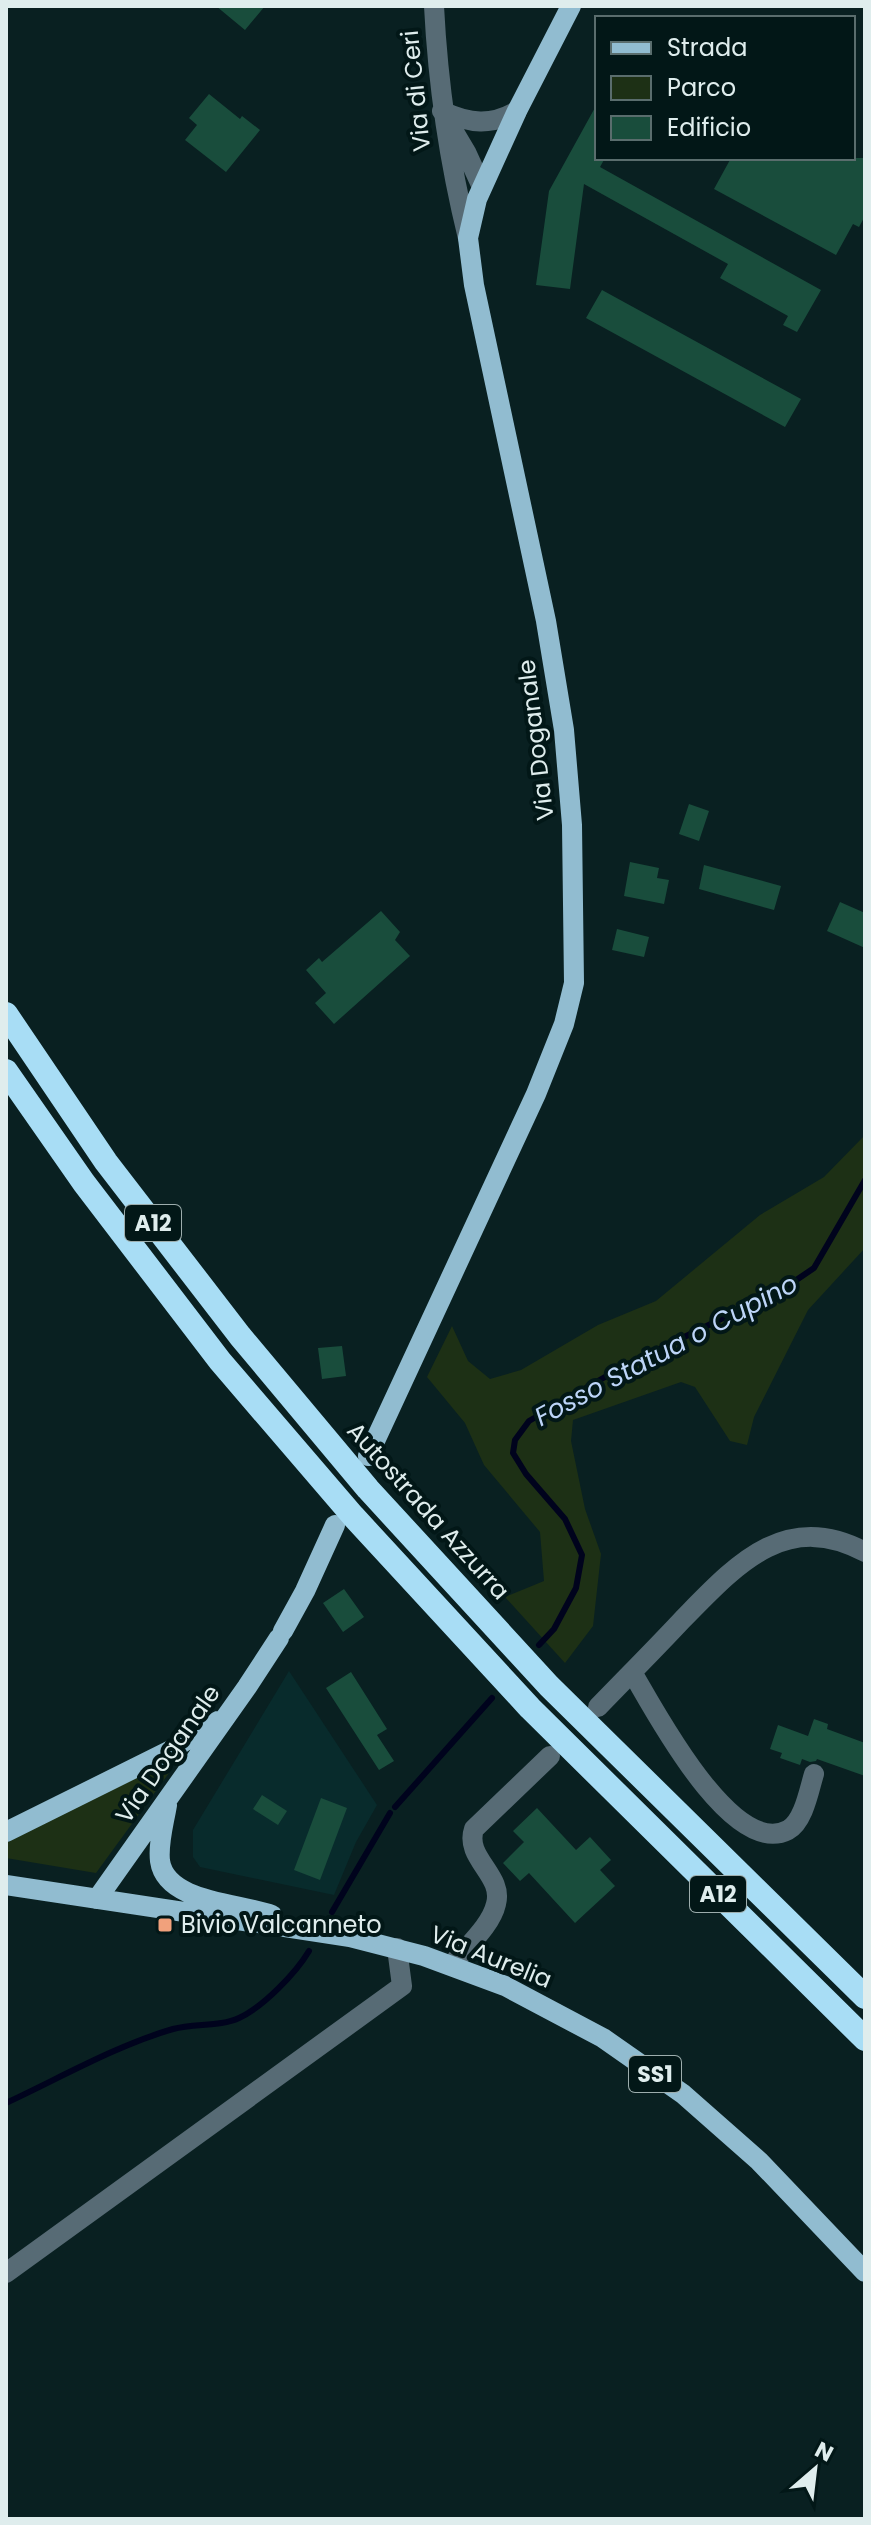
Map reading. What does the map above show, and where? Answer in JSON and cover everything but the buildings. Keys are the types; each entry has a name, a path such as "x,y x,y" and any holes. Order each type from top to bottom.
{"highway":[{"name":"Autostrada Azzurra","path":"6,1014 106,1162 240,1336 378,1500 481,1614 865,1997"},
{"name":"A12","path":"6,1071 84,1183 220,1361 365,1530 556,1741 865,2039"}],"main road":[{"name":"Via Doganale","path":"368,1456 536,1094 564,1024 574,983 572,825 564,730 546,621 474,285 468,238 482,187 571,6"},
{"name":"Via Doganale","path":"97,1899 281,1635 335,1525"},
{"path":"6,1832 169,1751 225,1716"},
{"path":"169,1797 160,1855 161,1867 168,1878 183,1890 202,1898 256,1909 296,1928"},
{"name":"Via Aurelia","path":"6,1885 350,1937 452,1965 551,2009 603,2038 664,2080 733,2137 865,2272"}],"street":[{"name":"Via di Ceri","path":"434,6 442,111 451,170 468,238"},
{"path":"442,111 479,122 502,119 517,111"},
{"path":"442,111 482,187"},
{"path":"451,170 482,187"},
{"path":"583,1713 632,1672 730,1572 763,1549 787,1540 815,1536 844,1542 865,1552"},
{"path":"632,1672 672,1742 699,1777 734,1815 756,1830 767,1834 789,1830 799,1819 814,1774"},
{"path":"452,1965 490,1918 497,1899 495,1885 474,1851 471,1836 474,1829 556,1741"},
{"path":"6,2273 402,1986 397,1948"}],"shaded area":[{"path":"289,1671 377,1805 356,1842 334,1895 200,1867 193,1857 193,1830"}],"green space":[{"path":"865,1135 865,1248 808,1310 754,1417 747,1445 730,1441 695,1387 681,1382 573,1420 571,1441 585,1509 601,1554 593,1626 565,1663 505,1597 544,1581 540,1532 484,1465 465,1423 427,1377 452,1326 468,1361 490,1379 521,1370 598,1325 656,1301 760,1215 824,1177"},
{"path":"153,1769 169,1773 96,1873 6,1858 6,1843"}],"waterway":[{"name":"Fosso Statua o Cupino","path":"539,1645 554,1629 576,1588 582,1555 565,1519 526,1474 513,1453 515,1440 529,1421 617,1370 786,1287 814,1268 865,1180"},
{"name":"Fosso Statua o Cupino","path":"395,1807 492,1698"},
{"name":"Fosso Statua o Cupino","path":"332,1912 390,1813"},
{"name":"Fosso Statua o Cupino","path":"6,2103 151,2036 181,2027 224,2023 239,2018 278,1989 309,1951"}],"place":[{"name":"Bivio Valcanneto","path":"165,1925"}]}
